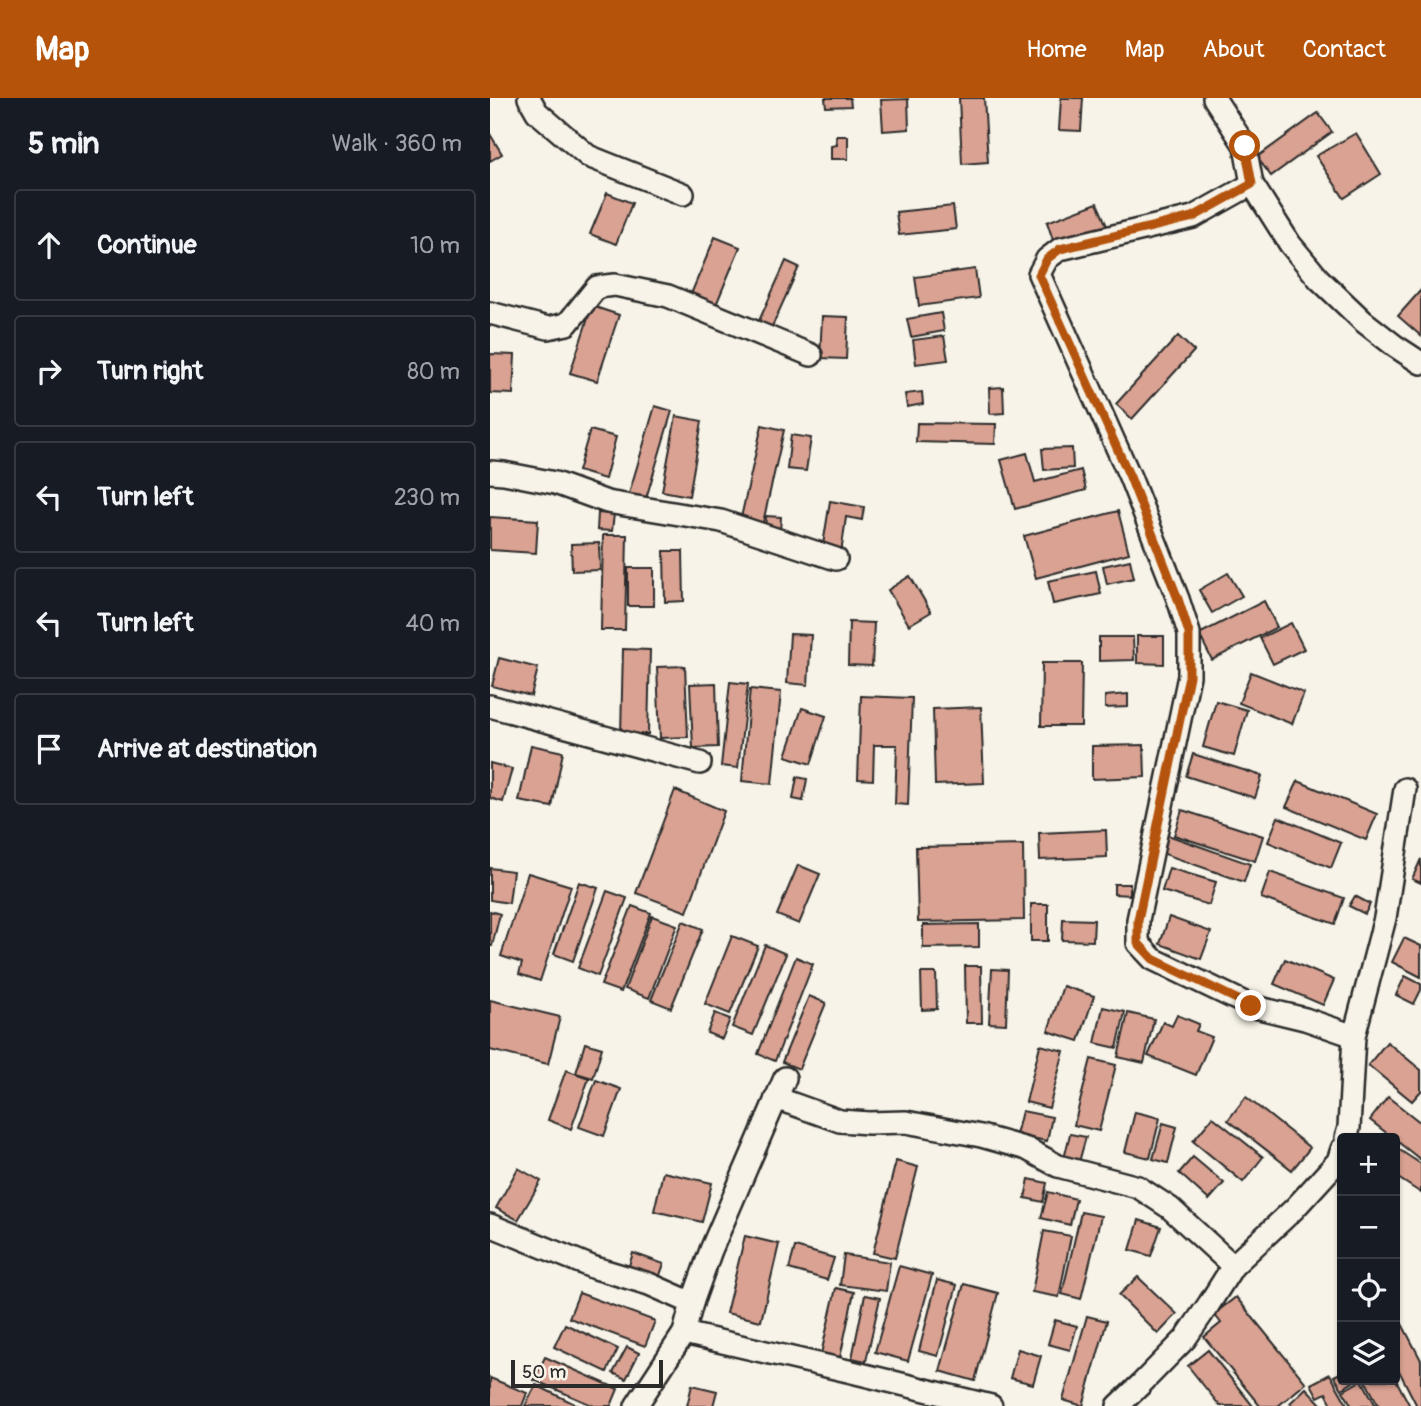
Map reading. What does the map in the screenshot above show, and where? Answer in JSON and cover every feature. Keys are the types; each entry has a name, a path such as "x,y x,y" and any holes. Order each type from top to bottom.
{"street":[{"path":"529,98 537,112 588,156 683,194"},
{"path":"1214,98 1245,146 1252,184 1290,244 1319,278 1363,321 1421,363"},
{"path":"1252,184 1193,217 1060,249 1047,259 1039,275 1130,477 1189,633 1189,676 1138,920 1138,943 1153,959 1251,1006 1305,1019 1354,1036"},
{"path":"490,313 548,328 567,324 597,287 615,285 668,296 811,355"},
{"path":"490,472 555,483 607,502 721,521 836,559"},
{"path":"490,706 700,763"},
{"path":"1348,1133 1354,1036 1385,918 1405,789"},
{"path":"636,1406 684,1333 711,1250 785,1078"},
{"path":"776,1098 840,1121 906,1122 981,1136 1027,1149 1058,1166 1138,1187 1170,1208 1233,1266"},
{"path":"1118,1406 1185,1339 1233,1266 1294,1209 1337,1162"},
{"path":"490,1225 592,1267 649,1284 692,1303"},
{"path":"684,1333 991,1406"}],"building":[{"path":"825,98 850,98 851,106 826,107"},
{"path":"959,98 984,98 988,162 962,164"},
{"path":"1061,98 1083,98 1081,131 1059,130"},
{"path":"908,99 909,129 883,131 881,100"},
{"path":"1318,113 1332,132 1271,176 1257,157"},
{"path":"1356,133 1381,174 1344,198 1316,156"},
{"path":"490,134 502,154 490,161"},
{"path":"836,136 848,136 848,159 831,159 831,146 837,145"},
{"path":"607,193 632,203 616,244 590,234"},
{"path":"1097,203 1107,226 1054,243 1047,222"},
{"path":"953,206 956,229 899,235 896,212"},
{"path":"715,237 740,247 716,305 691,294"},
{"path":"786,261 799,267 771,329 758,323"},
{"path":"975,269 979,298 919,306 915,277"},
{"path":"1421,290 1421,336 1398,316"},
{"path":"592,306 619,315 597,381 570,373"},
{"path":"941,313 944,331 911,337 907,319"},
{"path":"822,316 848,317 846,359 820,358"},
{"path":"944,336 948,360 916,364 913,340"},
{"path":"1178,336 1194,351 1132,419 1116,404"},
{"path":"490,354 515,355 513,394 490,393"},
{"path":"1003,387 1004,413 990,414 989,388"},
{"path":"922,392 923,404 907,407 905,394"},
{"path":"655,406 672,411 645,502 628,497"},
{"path":"676,416 702,421 689,496 662,491"},
{"path":"917,423 996,424 995,444 916,442"},
{"path":"762,425 784,430 762,527 740,522"},
{"path":"590,430 616,437 605,479 578,471"},
{"path":"791,435 811,438 806,471 787,469"},
{"path":"1072,448 1073,468 1044,470 1042,449"},
{"path":"1027,453 1035,482 1081,470 1086,490 1015,509 1001,460"},
{"path":"830,501 864,507 862,520 846,517 841,554 822,551"},
{"path":"1118,511 1129,553 1036,578 1024,536"},
{"path":"598,513 614,514 612,531 597,530"},
{"path":"766,516 781,517 780,531 765,530"},
{"path":"490,517 538,520 536,553 490,550"},
{"path":"603,535 627,535 625,630 601,630"},
{"path":"599,543 600,570 572,571 571,544"},
{"path":"664,551 683,551 684,601 665,602"},
{"path":"1130,560 1134,578 1107,584 1103,566"},
{"path":"628,568 654,568 654,606 628,606"},
{"path":"1096,571 1101,594 1053,604 1048,581"},
{"path":"1228,573 1242,596 1212,613 1199,590"},
{"path":"910,576 931,612 909,625 888,590"},
{"path":"1264,601 1277,627 1212,660 1199,634"},
{"path":"849,622 874,623 872,666 848,665"},
{"path":"1291,623 1304,649 1273,664 1260,638"},
{"path":"790,634 811,635 808,685 787,683"},
{"path":"1137,636 1164,636 1164,664 1137,663"},
{"path":"1099,637 1133,637 1134,660 1099,661"},
{"path":"623,649 650,650 648,734 621,734"},
{"path":"499,658 538,668 531,696 492,686"},
{"path":"1042,663 1082,663 1081,726 1041,726"},
{"path":"685,666 688,737 660,738 657,667"},
{"path":"1251,672 1304,693 1292,724 1239,703"},
{"path":"730,682 748,684 738,768 721,766"},
{"path":"716,683 718,747 693,748 690,684"},
{"path":"750,689 781,692 772,784 742,781"},
{"path":"1128,694 1128,707 1105,708 1105,696"},
{"path":"861,696 912,698 908,805 895,804 897,745 874,745 873,780 858,779"},
{"path":"1216,701 1247,710 1234,756 1203,747"},
{"path":"981,707 984,783 935,785 933,709"},
{"path":"802,708 826,716 811,764 786,756"},
{"path":"531,745 563,752 552,807 519,801"},
{"path":"1144,745 1145,777 1092,779 1092,746"},
{"path":"1193,754 1262,776 1255,798 1186,776"},
{"path":"490,763 512,769 503,802 490,798"},
{"path":"797,777 807,779 803,801 793,799"},
{"path":"1298,781 1377,814 1366,840 1286,807"},
{"path":"675,790 724,811 687,912 636,893"},
{"path":"1182,810 1263,836 1255,861 1174,835"},
{"path":"1278,817 1341,843 1331,868 1268,842"},
{"path":"1106,830 1107,857 1040,860 1039,833"},
{"path":"1162,833 1250,864 1244,882 1156,851"},
{"path":"1023,845 1024,920 918,922 916,847"},
{"path":"1421,859 1421,883 1412,879"},
{"path":"798,865 820,874 799,924 777,915"},
{"path":"490,868 513,871 509,903 490,900"},
{"path":"1169,868 1216,882 1209,905 1162,891"},
{"path":"1270,872 1344,898 1335,924 1261,898"},
{"path":"528,873 571,886 540,981 519,974 522,963 501,956"},
{"path":"579,882 598,888 573,961 554,954"},
{"path":"1114,884 1130,884 1130,895 1114,894"},
{"path":"607,891 627,898 598,976 578,968"},
{"path":"1355,896 1370,904 1365,914 1349,906"},
{"path":"1031,904 1048,904 1048,941 1031,941"},
{"path":"632,906 651,913 621,992 601,985"},
{"path":"490,911 500,914 492,946 490,946"},
{"path":"652,916 677,925 649,998 625,989"},
{"path":"1169,917 1211,932 1201,959 1160,944"},
{"path":"1063,919 1094,920 1093,941 1062,940"},
{"path":"683,921 703,929 671,1008 651,1000"},
{"path":"979,924 979,947 923,948 923,925"},
{"path":"732,936 758,946 730,1014 705,1004"},
{"path":"1404,938 1421,946 1421,977 1392,962"},
{"path":"765,945 786,954 753,1035 732,1027"},
{"path":"796,957 813,964 775,1061 758,1054"},
{"path":"1285,959 1334,980 1323,1005 1274,984"},
{"path":"965,966 981,966 982,1023 966,1023"},
{"path":"992,969 1008,970 1006,1024 989,1023"},
{"path":"921,973 936,973 937,1009 922,1010"},
{"path":"1405,976 1421,984 1414,1004 1396,995"},
{"path":"1063,986 1094,996 1079,1041 1048,1031"},
{"path":"809,996 826,1003 799,1069 782,1062"},
{"path":"490,1000 560,1017 548,1064 490,1050"},
{"path":"1103,1007 1125,1012 1117,1048 1095,1043"},
{"path":"715,1013 730,1019 722,1039 707,1033"},
{"path":"1128,1013 1154,1019 1144,1063 1118,1057"},
{"path":"1177,1015 1199,1024 1196,1031 1212,1037 1196,1075 1148,1056 1163,1022 1172,1026"},
{"path":"1387,1042 1421,1070 1421,1091 1412,1101 1368,1065"},
{"path":"585,1043 602,1048 593,1078 576,1073"},
{"path":"1040,1045 1064,1051 1049,1108 1026,1102"},
{"path":"1091,1059 1116,1065 1099,1131 1074,1125"},
{"path":"566,1070 589,1078 571,1129 548,1120"},
{"path":"596,1080 621,1089 604,1136 579,1127"},
{"path":"1246,1097 1310,1148 1292,1170 1228,1120"},
{"path":"1388,1097 1421,1123 1421,1160 1400,1144 1400,1133 1387,1133 1370,1120"},
{"path":"1022,1111 1052,1117 1047,1141 1016,1135"},
{"path":"1135,1112 1160,1118 1150,1158 1125,1152"},
{"path":"1213,1117 1263,1157 1243,1182 1193,1141"},
{"path":"1163,1123 1177,1127 1168,1163 1153,1159"},
{"path":"1070,1134 1086,1137 1079,1162 1064,1159"},
{"path":"1400,1150 1421,1164 1421,1193 1400,1179"},
{"path":"1193,1157 1224,1183 1209,1200 1179,1173"},
{"path":"896,1161 918,1167 895,1258 873,1253"},
{"path":"518,1168 541,1181 518,1220 496,1208"},
{"path":"663,1172 712,1183 702,1222 654,1211"},
{"path":"1029,1179 1047,1183 1043,1202 1025,1198"},
{"path":"1048,1192 1076,1199 1070,1225 1041,1218"},
{"path":"1081,1212 1101,1216 1081,1299 1062,1294"},
{"path":"1139,1220 1161,1227 1151,1256 1130,1250"},
{"path":"1044,1231 1071,1236 1059,1297 1032,1292"},
{"path":"745,1236 779,1244 761,1321 726,1313"},
{"path":"795,1247 834,1258 827,1280 789,1269"},
{"path":"633,1253 664,1264 657,1283 627,1272"},
{"path":"844,1255 890,1262 886,1291 840,1285"},
{"path":"899,1266 932,1275 908,1361 875,1352"},
{"path":"1138,1277 1177,1314 1158,1334 1119,1295"},
{"path":"937,1280 957,1285 938,1356 919,1351"},
{"path":"964,1284 998,1293 975,1381 940,1371"},
{"path":"836,1288 854,1292 840,1358 821,1354"},
{"path":"579,1293 655,1321 645,1346 569,1318"},
{"path":"865,1295 880,1298 866,1361 852,1358"},
{"path":"1236,1297 1306,1383 1278,1406 1260,1406 1204,1337 1221,1323 1214,1314"},
{"path":"1087,1316 1107,1321 1083,1406 1063,1400"},
{"path":"1055,1320 1077,1326 1070,1350 1048,1344"},
{"path":"565,1324 618,1349 607,1372 554,1347"},
{"path":"1402,1324 1421,1360 1421,1406 1417,1406 1400,1373"},
{"path":"627,1347 639,1353 626,1379 613,1373"},
{"path":"1018,1349 1041,1356 1033,1384 1010,1378"},
{"path":"1208,1350 1253,1406 1220,1406 1188,1366"},
{"path":"545,1357 618,1389 611,1406 594,1406 534,1380"},
{"path":"1330,1374 1348,1406 1333,1406 1326,1393 1318,1397 1311,1384"},
{"path":"490,1378 527,1393 522,1406 490,1406"},
{"path":"536,1385 577,1405 525,1406"},
{"path":"692,1385 717,1391 713,1406 687,1406"},
{"path":"1353,1385 1365,1385 1376,1406 1352,1406 1343,1391"},
{"path":"1368,1385 1399,1385 1410,1406 1379,1406"},
{"path":"1306,1388 1323,1406 1293,1406 1290,1403"}],"route":[{"path":"1245,146 1252,184 1193,217 1060,249 1047,259 1039,275 1130,477 1189,633 1189,676 1138,920 1138,943 1153,959 1251,1006"}]}
